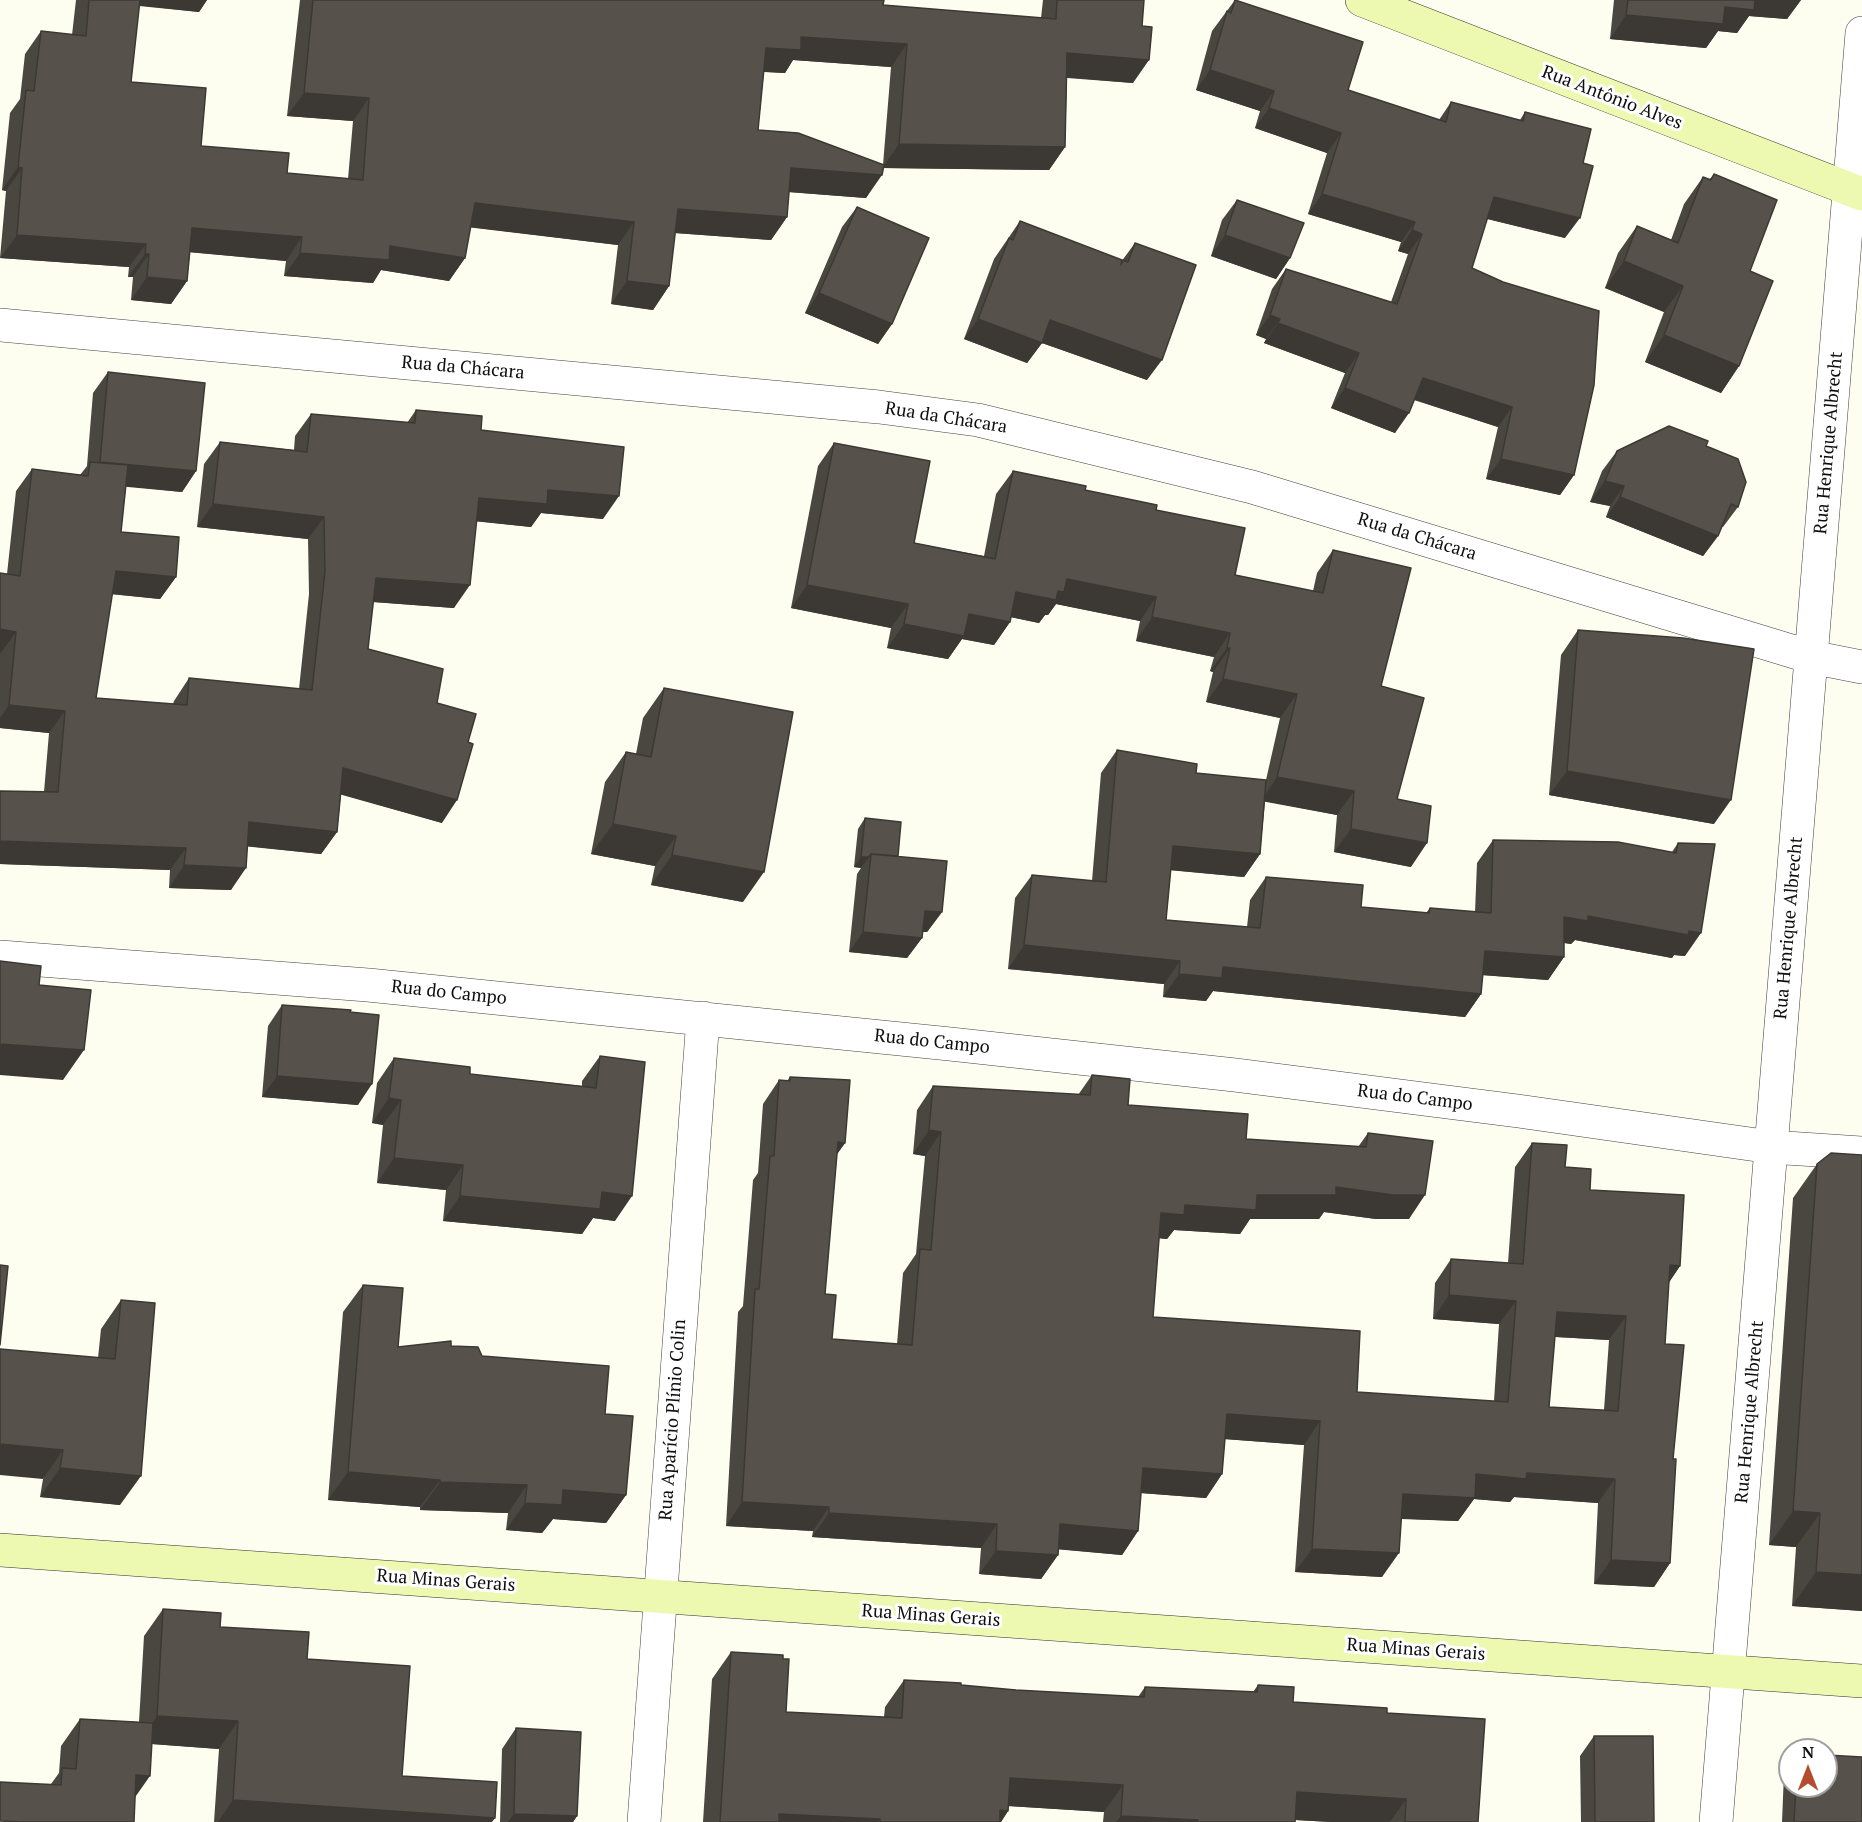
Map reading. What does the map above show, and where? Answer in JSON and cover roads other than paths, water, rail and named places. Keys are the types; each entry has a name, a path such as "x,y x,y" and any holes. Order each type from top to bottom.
{"main road":[{"name":"Rua Antônio Alves","path":"1362,0 1856,192"},
{"name":"Rua Minas Gerais","path":"0,1550 1862,1681"}],"street":[{"name":"Rua Henrique Albrecht","path":"1716,1822 1811,657 1856,192 1862,33"},
{"name":"Rua da Chácara","path":"0,325 879,407 978,420 1252,487 1811,657 1862,668"},
{"name":"Rua do Campo","path":"0,957 356,984 703,1018 1235,1075 1518,1111 1771,1147 1862,1153"},
{"name":"Rua Aparício Plínio Colin","path":"644,1822 703,1018"}]}
